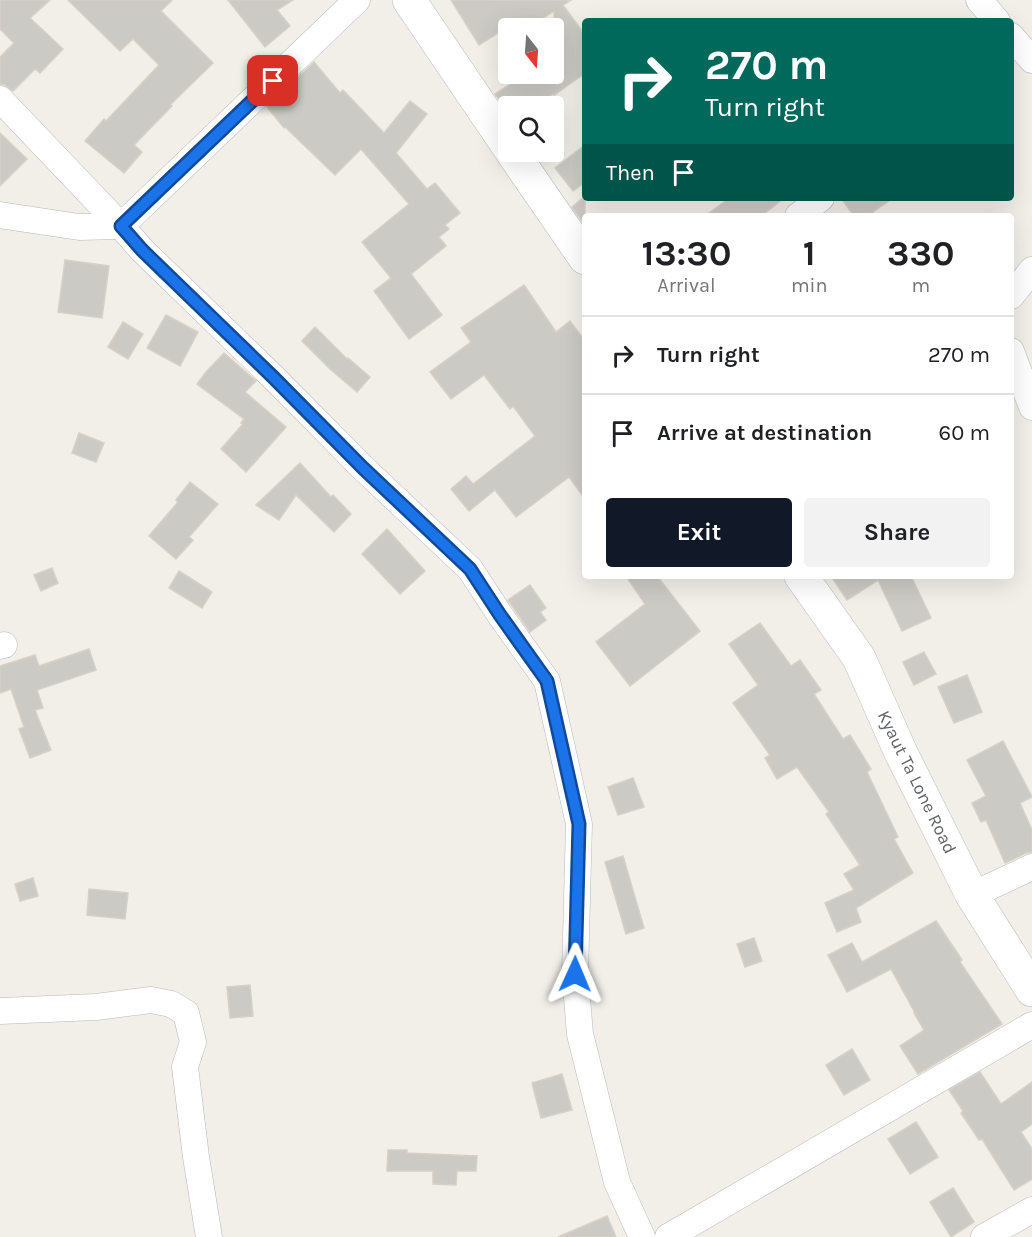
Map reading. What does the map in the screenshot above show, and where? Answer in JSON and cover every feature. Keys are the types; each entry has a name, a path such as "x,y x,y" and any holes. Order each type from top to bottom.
{"main road":[{"path":"409,0 498,131"},
{"path":"519,162 582,254"},
{"name":"Kyaut Ta Lone Road","path":"803,579 859,658 901,753 972,895 1032,990"}],"street":[{"path":"0,215 79,227 121,226 357,0"},
{"path":"979,0 994,18"},
{"path":"0,99 142,250 363,468 470,569 547,681 579,824 575,974 580,1034 617,1182 642,1237"},
{"path":"802,213 817,201"},
{"path":"1014,292 1032,270"},
{"path":"1014,359 1032,407"},
{"path":"972,895 1032,867"},
{"path":"0,1011 96,1007 151,1000 171,1004 186,1013 193,1042 185,1067 208,1237"},
{"path":"668,1237 1032,1025"},
{"path":"984,1237 1032,1210"}],"building":[{"path":"0,0 50,0 30,18 63,49 40,73 35,69 13,91 0,84 0,57 14,43 0,29"},
{"path":"68,0 172,0 161,11 213,63 170,105 172,106 134,145 142,152 124,173 85,141 159,65 133,39 120,51"},
{"path":"228,0 293,0 277,10 290,26 265,47"},
{"path":"451,0 571,0 563,5 582,31 582,75 554,95 554,93 549,96 498,96 498,98 495,94 510,84 564,84 564,18 554,18 554,11 544,18 498,18 498,33 479,45"},
{"path":"314,62 340,93 343,90 384,133 410,101 427,114 396,153 427,189 435,183 460,213 445,225 449,229 439,237 446,246 411,274 442,315 409,339 374,291 391,278 362,242 409,204 361,149 335,175 284,128 267,107"},
{"path":"0,133 27,159 0,186"},
{"path":"582,147 582,184 573,191 555,168"},
{"path":"582,199 582,201 585,201 582,221 572,207"},
{"path":"726,201 780,201 765,213 709,213"},
{"path":"843,201 889,201 871,213 852,213"},
{"path":"65,260 109,266 102,318 58,312"},
{"path":"524,285 556,332 570,321 582,337 582,495 569,477 516,517 495,490 469,511 451,489 466,476 473,484 535,436 513,406 510,409 484,375 451,399 430,372 471,342 461,328"},
{"path":"166,315 198,332 180,366 147,348"},
{"path":"123,322 143,334 128,359 108,347"},
{"path":"315,327 347,359 370,377 357,392 302,341"},
{"path":"224,353 256,381 245,392 286,427 246,472 221,449 243,424 241,423 244,419 197,384"},
{"path":"79,433 104,443 96,462 72,453"},
{"path":"300,463 331,497 333,495 351,514 334,532 296,495 279,520 256,505"},
{"path":"190,482 218,504 189,537 193,540 176,559 149,536 178,502 176,500"},
{"path":"387,529 425,571 400,594 362,554"},
{"path":"52,568 58,583 41,591 34,575"},
{"path":"179,571 212,592 202,608 169,588"},
{"path":"628,579 659,579 700,631 630,686 596,642 645,604"},
{"path":"833,579 912,579 931,618 902,631 878,580 847,600"},
{"path":"530,585 546,608 540,612 546,620 530,632 508,600"},
{"path":"760,623 791,666 800,660 821,690 814,694 843,739 850,735 871,769 867,772 898,837 894,839 913,873 856,908 861,922 837,932 825,903 854,890 844,874 860,865 826,814 829,812 797,767 777,779 765,758 770,755 733,703 758,685 729,644"},
{"path":"89,649 96,670 37,690 43,708 35,710 51,750 30,758 19,729 24,727 11,689 0,693 0,666 35,655 39,666"},
{"path":"924,652 936,674 914,685 903,662"},
{"path":"967,675 982,712 954,723 938,687"},
{"path":"1003,741 1032,797 1020,803 1032,830 1032,852 1005,863 986,820 981,822 972,803 986,796 967,760"},
{"path":"633,778 644,807 618,815 608,787"},
{"path":"623,856 644,928 626,934 605,862"},
{"path":"33,878 38,896 20,901 15,884"},
{"path":"89,889 128,893 125,919 87,915"},
{"path":"936,921 962,960 960,962 1002,1024 918,1074 900,1046 924,1030 891,969 847,992 828,955 852,943 862,962"},
{"path":"754,938 762,961 745,967 737,944"},
{"path":"250,985 253,1016 230,1018 227,987"},
{"path":"852,1049 870,1080 844,1095 826,1065"},
{"path":"980,1072 1001,1104 1032,1082 1032,1124 1021,1132 1032,1149 1032,1179 1014,1190 982,1139 979,1140 961,1113 963,1111 949,1090"},
{"path":"562,1074 572,1110 541,1118 532,1083"},
{"path":"916,1122 938,1157 910,1174 888,1139"},
{"path":"388,1150 477,1156 476,1171 457,1171 456,1185 433,1184 433,1171 387,1171"},
{"path":"953,1188 974,1222 951,1237 930,1202"},
{"path":"607,1216 616,1237 558,1237"}],"route":[{"path":"273,81 121,226 142,250 363,468 470,569 547,681 579,824 575,974"}]}
